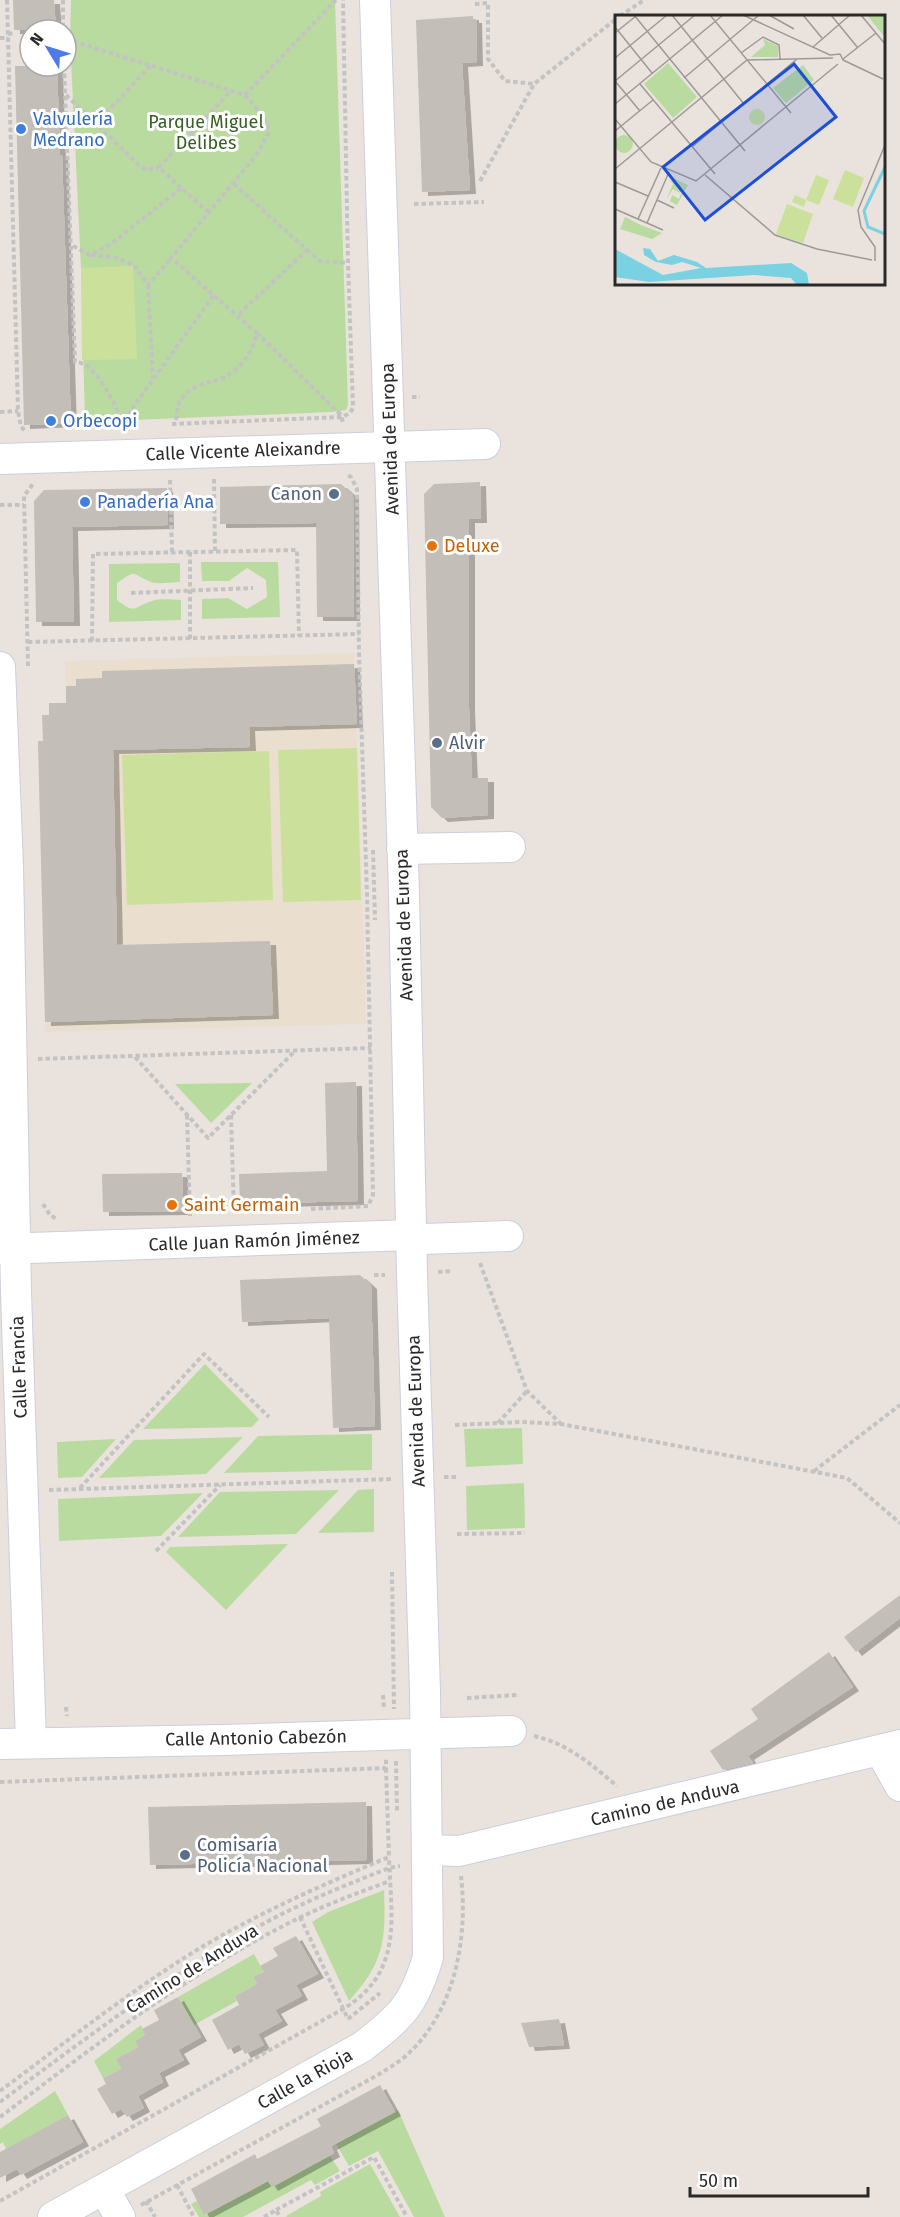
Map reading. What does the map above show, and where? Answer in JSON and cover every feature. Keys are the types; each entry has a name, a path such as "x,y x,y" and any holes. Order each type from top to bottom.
{"street":[{"name":"Avenida de Europa","path":"362,6 391,446 388,848 397,1236 426,1732 428,1850"},
{"name":"Calle Vicente Aleixandre","path":"0,459 344,461 391,446 485,444"},
{"name":"Calle Francia","path":"0,668 8,1249 31,1743"},
{"path":"388,848 510,847"},
{"name":"Calle Juan Ramón Jiménez","path":"8,1249 397,1236 424,1239 508,1236"},
{"name":"Calle Antonio Cabezón","path":"0,1744 512,1731"},
{"path":"890,1748 900,1785"},
{"name":"Camino de Anduva","path":"428,1850 459,1851 890,1748"},
{"name":"Calle la Rioja","path":"53,2217 108,2203 362,2047 385,2029 408,2006 421,1982 428,1957 428,1850"},
{"path":"82,2217 108,2203 120,2217"}],"path":[{"path":"7,0 18,411 21,427 26,431 33,430"},
{"path":"63,0 63,18"},
{"path":"245,95 336,0"},
{"path":"170,424 342,417 350,413 354,400 348,263 343,0"},
{"path":"622,15 644,0"},
{"path":"475,4 488,3 488,59 505,81 534,84"},
{"path":"351,116 362,6"},
{"path":"480,181 534,84 615,21"},
{"path":"0,38 14,33"},
{"path":"78,43 245,95 263,117 269,132 257,154 234,184 148,285"},
{"path":"96,124 151,65"},
{"path":"65,78 75,362 82,362 97,376 123,421 214,295"},
{"path":"66,94 140,166 147,170 159,167 230,92"},
{"path":"159,167 209,213"},
{"path":"234,184 320,261 348,263"},
{"path":"90,255 111,244 181,189"},
{"path":"414,204 484,202"},
{"path":"72,245 90,255 114,257 134,265 148,285 153,379"},
{"path":"237,316 307,250"},
{"path":"171,258 257,333 342,417 344,461 357,486 373,1195 368,1206 301,1210"},
{"path":"176,420 179,402 195,385 222,378 240,366 253,348 257,333"},
{"path":"0,412 18,411"},
{"path":"214,479 215,551"},
{"path":"170,480 172,552"},
{"path":"0,505 24,505"},
{"path":"92,641 93,554 172,552 297,550 299,636"},
{"path":"190,552 190,639"},
{"path":"131,593 252,588"},
{"path":"28,642 359,634"},
{"path":"375,930 388,848"},
{"path":"37,1059 371,1048"},
{"path":"134,1056 208,1138 295,1051"},
{"path":"187,1115 190,1216"},
{"path":"231,1115 234,1213"},
{"path":"226,1214 245,1213"},
{"path":"179,1216 200,1215"},
{"path":"57,1220 68,1219"},
{"path":"385,1286 397,1236"},
{"path":"480,1263 527,1391 561,1425"},
{"path":"80,1488 204,1354 269,1417"},
{"path":"498,1424 527,1391"},
{"path":"813,1472 900,1405"},
{"path":"456,1425 521,1422 561,1425 847,1478 900,1523"},
{"path":"390,1468 391,1491"},
{"path":"52,1490 380,1479"},
{"path":"156,1551 220,1485"},
{"path":"457,1534 525,1533"},
{"path":"392,1562 397,1814"},
{"path":"467,1698 518,1695"},
{"path":"512,1731 546,1738 573,1752 625,1793"},
{"path":"0,2200 343,2008 369,1989 386,1960 391,1927 386,1768"},
{"path":"399,1856 401,1877"},
{"path":"0,2091 113,2006 201,1948 308,1891 389,1857"},
{"name":"Camino de Anduva","path":"0,2102 110,2021 204,1958 301,1904 400,1866"},
{"path":"0,2117 170,1993 213,1965 300,1917 390,1881"},
{"path":"300,1917 348,2019 367,2004 385,1985"},
{"path":"147,2202 376,2076"},
{"path":"264,2217 374,2157 407,2217"},
{"path":"177,2185 194,2217"},
{"path":"276,2210 280,2217"}],"shaded area":[{"path":"354,653 366,1024 45,1032 38,741 43,741 42,715 49,714 49,703 66,703 65,661"}],"green space":[{"name":"Parque Miguel Delibes","path":"71,0 335,0 348,405 346,410 85,422 81,268 72,78 78,78 78,18 71,18"},
{"path":"133,266 137,359 82,360 81,268"},
{"path":"201,562 278,562 280,617 202,619 202,599 228,598 247,609 267,597 266,580 247,568 229,581 202,581"},
{"path":"180,563 180,582 154,583 132,574 117,583 117,600 134,608 155,600 181,600 181,620 109,622 109,564"},
{"path":"357,748 361,900 283,902 278,750"},
{"path":"269,751 273,900 127,905 122,755"},
{"path":"252,1083 211,1123 175,1084"},
{"path":"205,1364 259,1419 252,1427 143,1429"},
{"path":"522,1428 523,1464 466,1467 464,1429"},
{"path":"372,1434 372,1470 224,1473 258,1436"},
{"path":"243,1437 206,1474 99,1478 134,1440"},
{"path":"116,1439 82,1477 58,1478 57,1442"},
{"path":"524,1483 525,1528 467,1530 466,1486"},
{"path":"374,1489 374,1532 318,1533 358,1490"},
{"path":"339,1490 296,1534 178,1537 220,1492"},
{"path":"203,1493 161,1536 59,1541 58,1499"},
{"path":"288,1544 226,1610 166,1552 170,1547"},
{"path":"384,1890 384,1923 380,1950 370,1974 349,2001 312,1922 328,1912"},
{"path":"254,1954 264,1972 253,1977 257,1984 235,1996 237,2001 194,2025 178,1997"},
{"path":"141,2025 145,2035 135,2041 138,2047 116,2059 121,2069 103,2078 94,2061"},
{"path":"55,2091 68,2115 6,2149 3,2142 0,2144 0,2129"},
{"path":"398,2110 445,2217 414,2217 378,2151 349,2166 336,2144"},
{"path":"330,2156 340,2171 315,2185 311,2180 243,2217 199,2217 191,2204 197,2201 205,2215 268,2181 272,2187"},
{"path":"370,2164 400,2217 286,2216 321,2196 320,2192"}],"building":[{"path":"13,0 54,0 55,18 18,18 18,30 14,30"},
{"path":"473,16 473,19 476,19 477,62 462,63 470,190 422,192 416,20"},
{"path":"15,66 18,66 18,78 57,78 71,423 24,425"},
{"path":"480,482 481,519 469,519 469,708 472,778 488,778 488,815 442,818 431,807 424,494 434,484"},
{"path":"341,484 353,495 354,617 317,617 316,523 220,524 220,487"},
{"path":"167,488 168,525 72,527 74,622 36,622 34,501 44,490"},
{"path":"354,664 357,724 249,727 250,747 113,750 117,945 270,941 273,1015 45,1022 38,741 43,741 42,715 49,715 49,703 66,703 66,686 76,686 76,679 102,678 102,671"},
{"path":"356,1082 358,1201 240,1204 239,1174 327,1171 325,1083"},
{"path":"182,1173 183,1211 103,1212 102,1174"},
{"path":"360,1275 371,1285 375,1426 333,1428 329,1318 242,1322 240,1280"},
{"path":"900,1595 900,1618 856,1652 844,1637"},
{"path":"829,1652 853,1687 748,1756 753,1763 723,1770 710,1751 758,1719 751,1709"},
{"path":"366,1802 367,1860 150,1865 148,1807"},
{"path":"296,1936 318,1974 296,1985 302,1996 275,2010 282,2021 258,2034 264,2045 245,2054 239,2044 228,2050 212,2020 239,2005 235,1996 257,1984 253,1977 264,1972 260,1966 278,1956 273,1948"},
{"path":"178,1997 201,2037 178,2050 184,2060 159,2073 163,2082 138,2096 144,2108 127,2117 121,2109 112,2114 97,2089 106,2084 103,2078 121,2069 116,2059 138,2047 135,2041 145,2035 142,2029 159,2020 154,2010"},
{"path":"559,2019 564,2045 529,2047 521,2023"},
{"path":"380,2085 395,2112 331,2146 334,2153 272,2187 268,2181 204,2215 191,2189 255,2154 257,2159 321,2126 317,2119"},
{"path":"68,2115 83,2142 21,2175 17,2169 0,2178 0,2152"}],"place":[{"name":"Valvulería Medrano","path":"21,129"},
{"name":"Orbecopi","path":"51,421"},
{"name":"Canon","path":"334,494"},
{"name":"Panadería Ana","path":"85,502"},
{"name":"Deluxe","path":"432,546"},
{"name":"Alvir","path":"437,743"},
{"name":"Saint Germain","path":"172,1205"},
{"name":"Comisaría Policía Nacional","path":"185,1855"}]}
